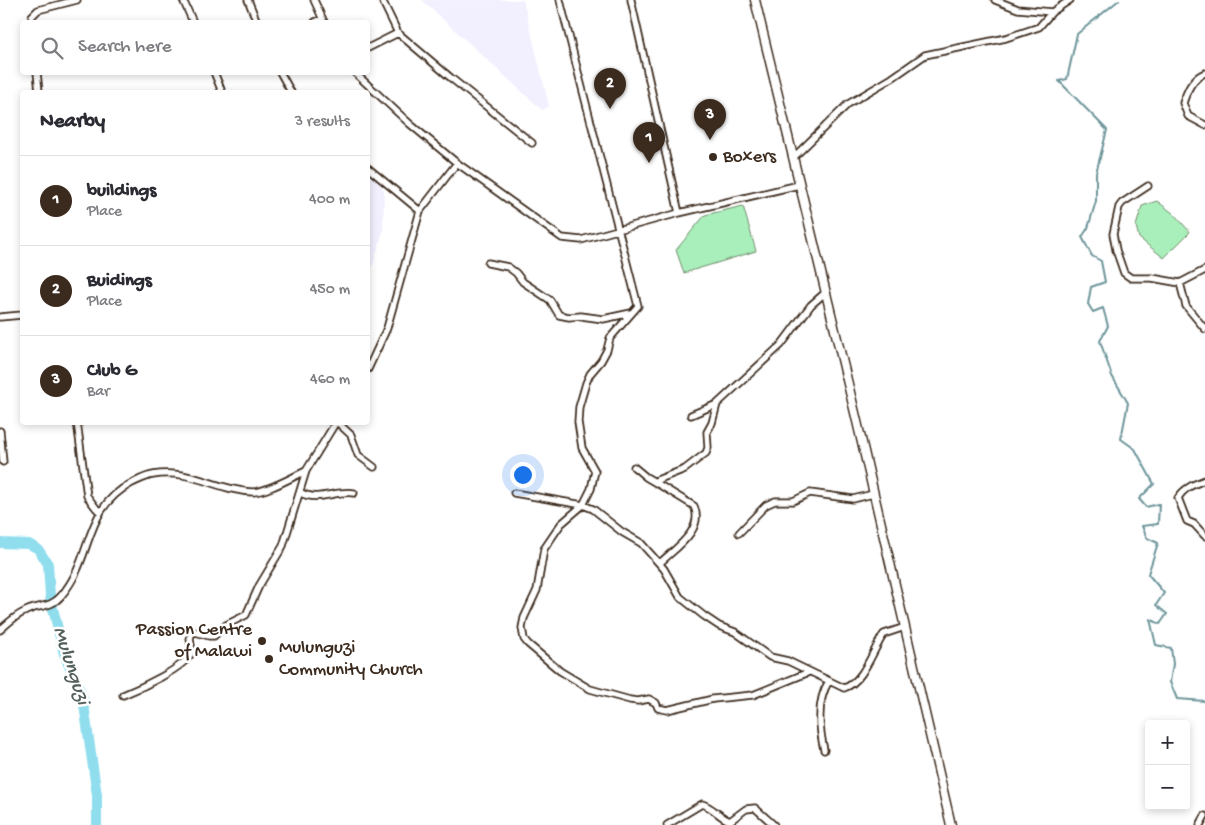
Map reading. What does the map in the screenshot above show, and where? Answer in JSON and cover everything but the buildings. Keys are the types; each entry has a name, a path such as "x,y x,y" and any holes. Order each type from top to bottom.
{"main road":[{"path":"756,0 951,825"}],"street":[{"path":"31,20 32,16 38,10 77,0"},
{"path":"183,0 192,20"},
{"path":"248,0 256,20"},
{"path":"314,0 323,20"},
{"path":"382,0 398,33 532,143"},
{"path":"560,0 638,306 610,338 607,350 586,383 579,407 578,422 582,448 595,471 591,489 583,505 561,524 544,549 537,590 524,618 522,628 524,640 560,671 590,689 630,700 648,700 656,703 658,708 667,710 713,699 754,695 809,672"},
{"path":"631,0 679,213"},
{"path":"995,0 1018,9 1052,12"},
{"path":"793,158 848,104 892,78 925,55 1006,38 1039,26 1052,12 1070,0"},
{"path":"370,47 398,33"},
{"path":"1205,73 1194,80 1182,103 1184,111 1188,116 1205,125"},
{"path":"37,75 38,90"},
{"path":"215,75 221,90"},
{"path":"282,75 290,90"},
{"path":"357,75 410,124 457,163 562,238 581,240 679,213 799,185"},
{"path":"370,365 387,328 420,211 457,163"},
{"path":"370,170 420,211"},
{"path":"1148,186 1119,207 1113,234 1117,255 1124,273 1128,277 1138,279 1152,278 1180,283 1205,270"},
{"path":"488,262 508,267 516,272 523,282 550,300 559,314 568,317 581,316 603,319 634,312"},
{"path":"1180,283 1186,306 1205,329"},
{"path":"691,416 717,404 781,346 811,305 826,292"},
{"path":"0,317 20,315"},
{"path":"658,484 658,478 685,469 706,454 708,448 707,432 712,423 717,404"},
{"path":"77,425 88,496 100,512"},
{"path":"123,695 162,677 188,659 192,652 190,639 192,631 214,636 226,625 246,614 259,586 283,546 301,493 306,471 335,425"},
{"path":"340,425 351,434 358,455 374,467"},
{"path":"0,432 3,462"},
{"path":"634,467 646,477 694,506 696,511 693,532 660,563"},
{"path":"0,630 23,612 52,604 61,596 72,582 100,512 122,489 152,475 169,473 187,474 222,486 253,492 268,488 306,471"},
{"path":"1205,480 1188,487 1178,498 1187,521 1196,526 1205,536"},
{"path":"301,493 313,497 345,492 354,493"},
{"path":"514,493 583,505 593,509 622,532 641,543 660,563 680,597 704,616 719,626 735,632 770,658 788,661 844,688 871,660 884,634 905,627"},
{"path":"739,533 766,505 774,501 792,501 810,493 853,499 873,494"},
{"path":"824,750 820,726 821,695 829,681"},
{"path":"667,825 702,804 707,805 730,821 746,809 755,808 774,825"},
{"path":"1200,825 1205,816"}],"shaded area":[{"path":"422,0 523,0 549,106 542,110"},
{"path":"370,175 377,180 384,190 383,231 370,274"}],"green space":[{"path":"1157,201 1174,214 1190,232 1164,258 1139,238 1136,226 1142,206"},
{"path":"743,206 756,251 684,273 676,250 705,215"}],"waterway":[{"path":"1119,0 1077,34 1067,79 1059,81 1107,130 1096,173 1096,201 1088,228 1082,237 1092,256 1101,261 1105,282 1091,287 1088,304 1093,312 1103,308 1108,326 1100,341 1112,376 1128,403 1121,439 1135,449 1154,484 1139,499 1146,507 1159,504 1158,524 1142,526 1147,538 1158,543 1148,574 1164,593 1156,605 1167,614 1160,624 1150,619 1156,645 1171,648 1173,664 1170,682 1177,699 1205,701"},
{"name":"Mulunguzi","path":"0,543 29,544 38,549 48,564 50,596 64,654 83,698 97,795 97,825"}],"place":[{"name":"Buidings","path":"610,109"},
{"name":"Club G","path":"710,140"},
{"name":"Boxers","path":"713,157"},
{"name":"buildings","path":"649,163"},
{"name":"Passion Centre of Malawi","path":"262,641"},
{"name":"Mulunguzi Community Church","path":"269,659"}]}
